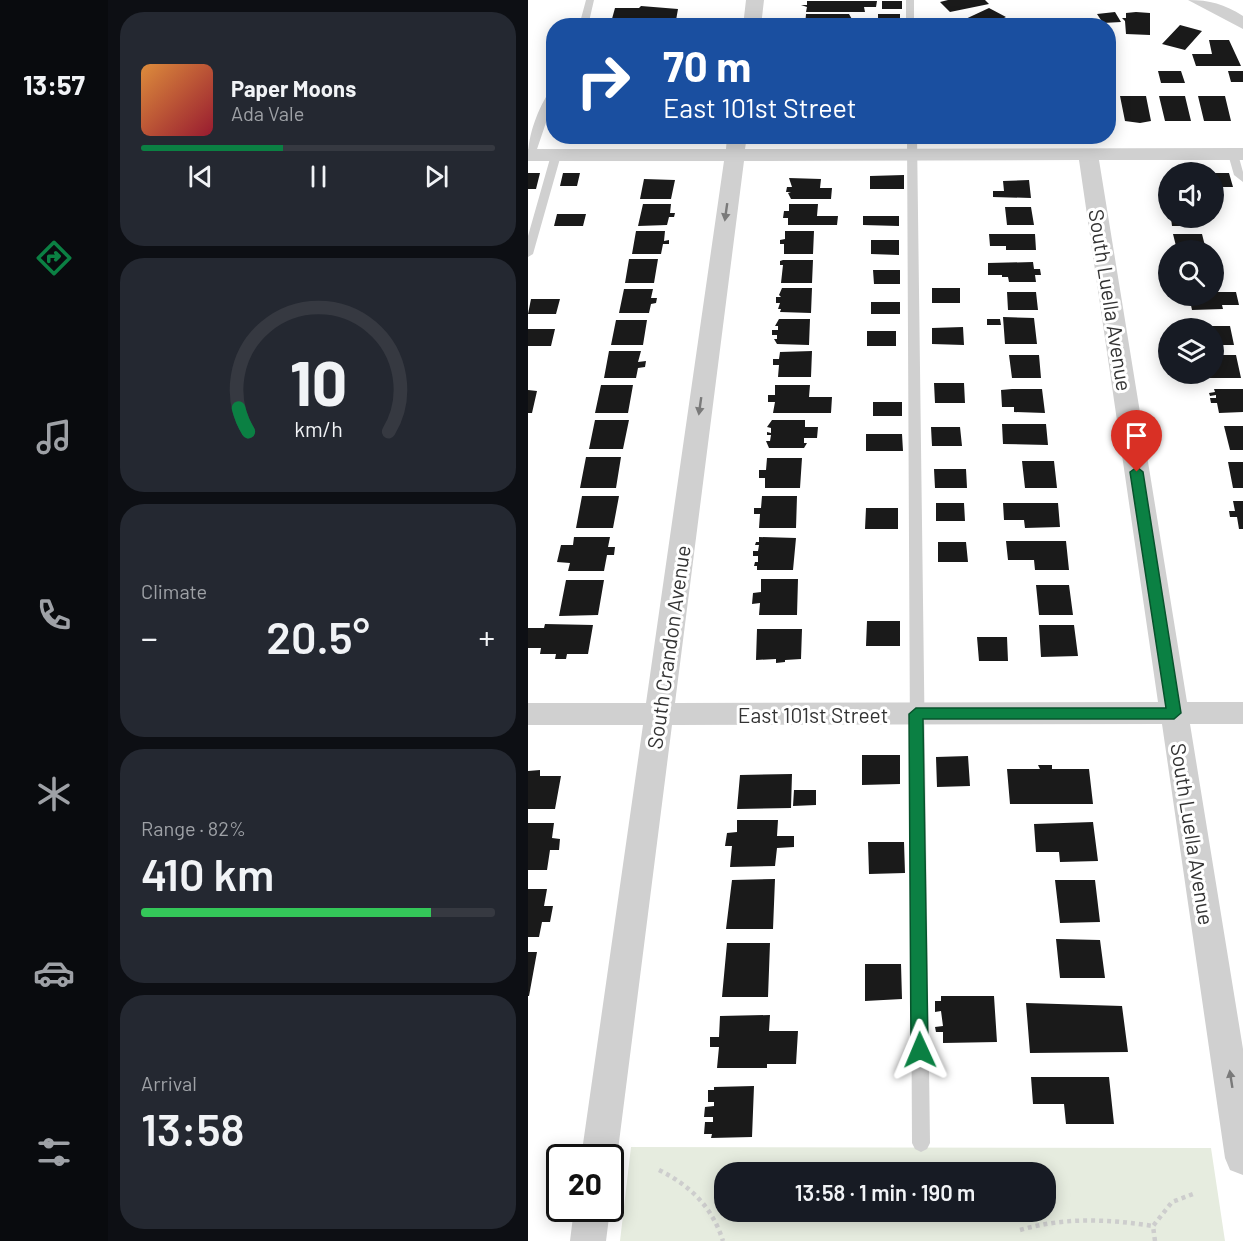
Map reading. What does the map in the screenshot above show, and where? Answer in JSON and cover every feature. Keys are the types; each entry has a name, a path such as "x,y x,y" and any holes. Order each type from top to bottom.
{"street":[{"path":"753,18 755,0"},
{"path":"1197,0 1225,12 1243,24"},
{"path":"529,154 735,145 912,145 1088,154 1238,154"},
{"name":"South Crandon Avenue","path":"601,1144 735,145"},
{"name":"South Luella Avenue","path":"1088,154 1243,1158"},
{"name":"East 101st Street","path":"528,714 1243,713"},
{"path":"588,1241 590,1222"}],"lane":[{"path":"585,18 590,0"},
{"path":"910,0 910,18"},
{"path":"529,154 546,105"},
{"path":"912,145 921,1143"},
{"path":"528,254 556,154"},
{"path":"1238,154 1239,175 1243,179"}],"path":[{"path":"659,1170 677,1178 702,1198 720,1229 723,1241"},
{"path":"1155,1241 1153,1226 1172,1202 1194,1194"},
{"path":"1020,1230 1067,1219 1105,1218 1153,1226"}],"shaded area":[{"path":"631,1147 1211,1148 1225,1241 620,1241"}],"building":[{"path":"985,0 989,4 950,12 940,2"},
{"path":"807,1 877,1 876,7 864,7 865,12 806,12 807,7 801,5 807,5"},
{"path":"882,1 902,1 902,9 882,9"},
{"path":"641,6 678,9 676,18 612,18 615,8 639,8"},
{"path":"989,8 1006,17 1004,18 968,18"},
{"path":"1115,12 1121,22 1116,22 1116,18 1100,18 1097,14"},
{"path":"1126,13 1150,13 1150,35 1126,34 1125,21 1122,18 1126,18"},
{"path":"806,14 849,14 851,18 806,18"},
{"path":"878,14 900,14 900,18 878,18"},
{"path":"1180,25 1202,31 1185,50 1162,44"},
{"path":"1209,40 1229,40 1241,66 1196,66 1192,54 1212,54"},
{"path":"1158,71 1181,71 1185,83 1161,83"},
{"path":"1228,71 1243,71 1243,82 1231,82"},
{"path":"1120,96 1146,96 1151,121 1140,123 1125,121"},
{"path":"1159,96 1185,96 1191,121 1165,121"},
{"path":"1198,96 1225,96 1231,121 1204,121"},
{"path":"528,173 540,173 536,189 528,189"},
{"path":"563,173 580,173 577,186 560,186"},
{"path":"1224,173 1229,173 1233,187 1224,187"},
{"path":"904,175 904,189 870,189 870,176"},
{"path":"789,178 821,179 820,188 832,188 831,199 791,199 788,193 791,192 786,192 787,187 792,187"},
{"path":"644,179 675,180 671,199 640,199"},
{"path":"1029,180 1031,198 993,197 993,191 1004,191 1003,181"},
{"path":"643,204 671,204 670,213 675,213 674,217 669,217 667,225 638,226"},
{"path":"789,204 818,204 817,216 838,216 837,225 788,225 788,218 783,218 784,211 789,211"},
{"path":"1005,207 1031,207 1034,225 1007,225"},
{"path":"557,214 586,214 583,226 554,226"},
{"path":"863,216 899,216 899,226 863,225"},
{"path":"636,231 665,231 664,241 669,240 669,244 663,244 661,254 632,254"},
{"path":"785,231 814,231 813,254 784,254 784,244 780,244 780,240 785,239"},
{"path":"989,234 1035,234 1036,250 1006,250 1006,246 990,246"},
{"path":"1173,234 1202,234 1204,240 1174,240"},
{"path":"871,240 899,240 899,255 871,254"},
{"path":"629,259 658,259 654,283 625,283"},
{"path":"813,260 812,283 781,283 783,265 780,265 780,261"},
{"path":"1033,262 1034,269 1040,269 1041,275 1035,275 1036,282 1009,282 1008,277 1002,277 1002,275 988,275 988,263"},
{"path":"873,270 900,270 900,284 874,284"},
{"path":"782,288 812,288 811,313 780,312 781,309 778,309 780,303 776,303 776,297 781,297 779,295"},
{"path":"932,288 960,288 960,303 932,303"},
{"path":"624,289 653,289 651,298 657,298 656,303 651,304 649,313 619,313"},
{"path":"1007,292 1036,292 1038,310 1008,310"},
{"path":"1224,292 1236,292 1239,305 1224,305"},
{"path":"531,299 560,299 556,314 528,314"},
{"path":"871,302 900,302 900,314 871,314"},
{"path":"1191,306 1222,306 1223,309 1192,310"},
{"path":"1003,317 1034,318 1037,344 1005,344"},
{"path":"779,319 810,319 809,345 777,344 774,339 777,339 777,335 772,335 772,330 778,330 778,326 775,326"},
{"path":"987,319 1000,319 1001,325 987,325"},
{"path":"616,320 647,320 643,345 611,345"},
{"path":"1224,326 1230,326 1234,345 1224,345"},
{"path":"963,327 964,345 932,344 932,328"},
{"path":"528,329 555,329 551,346 528,346"},
{"path":"867,331 896,331 896,346 867,346"},
{"path":"609,351 641,351 638,362 646,361 645,367 638,368 636,378 604,378"},
{"path":"812,351 811,377 778,377 779,365 773,365 773,359 779,359 780,352"},
{"path":"1009,355 1039,355 1041,378 1012,378"},
{"path":"1224,355 1236,355 1241,378 1224,378"},
{"path":"934,383 964,383 965,403 935,403"},
{"path":"601,385 633,385 628,413 595,413"},
{"path":"775,385 810,385 809,397 832,397 831,413 773,413 775,402 768,402 768,395 775,395"},
{"path":"1042,389 1045,413 1014,412 1014,407 1002,407 1001,390"},
{"path":"1214,389 1243,389 1243,412 1219,413 1217,403 1211,403 1210,398 1216,398 1216,395 1210,396 1209,393 1215,392"},
{"path":"528,390 537,391 532,413 528,413"},
{"path":"873,402 902,402 902,416 873,416"},
{"path":"595,420 629,420 623,449 589,449"},
{"path":"772,420 805,420 805,427 818,427 817,438 804,438 804,443 807,443 804,448 769,448 766,441 770,441 771,435 767,435 767,432 771,433 771,428 767,427"},
{"path":"1002,424 1046,424 1048,445 1003,444"},
{"path":"1224,426 1243,426 1243,450 1230,450"},
{"path":"931,427 960,427 962,446 932,446"},
{"path":"866,434 902,434 903,451 866,451"},
{"path":"586,457 621,457 616,488 580,488"},
{"path":"767,458 802,458 800,488 765,488 765,478 759,478 759,470 766,470"},
{"path":"1022,461 1054,461 1057,488 1025,488"},
{"path":"1228,462 1243,462 1243,488 1233,488"},
{"path":"934,469 966,469 967,488 935,488"},
{"path":"582,496 619,496 613,528 576,528"},
{"path":"762,496 797,496 796,528 759,528 760,514 754,514 754,508 761,508"},
{"path":"1233,501 1243,501 1243,529 1239,529 1237,517 1230,517 1229,511 1235,511"},
{"path":"936,503 964,503 965,521 936,521"},
{"path":"1003,503 1058,503 1060,527 1025,528 1024,520 1004,520"},
{"path":"866,508 898,508 898,529 865,529"},
{"path":"574,537 610,537 608,547 615,547 614,555 607,555 604,571 568,571 570,563 557,562 561,545 573,545"},
{"path":"759,537 796,538 793,570 757,570 757,566 754,566 755,562 758,562 758,556 753,556 753,551 758,551 759,545 755,545 759,542"},
{"path":"1006,541 1066,541 1069,570 1035,570 1034,560 1008,560"},
{"path":"938,542 966,542 968,562 938,562"},
{"path":"761,579 798,579 797,615 759,615 760,603 752,604 753,593 761,592"},
{"path":"566,580 604,580 598,615 559,616"},
{"path":"1036,585 1069,585 1073,615 1039,615"},
{"path":"867,621 900,621 900,646 866,646"},
{"path":"545,624 593,625 588,654 567,654 566,659 555,659 556,654 540,654 541,648 528,648 528,628 544,628"},
{"path":"1039,625 1074,625 1078,656 1041,657"},
{"path":"757,629 802,629 801,659 776,663 776,659 756,660"},
{"path":"977,637 1007,637 1008,661 979,661"},
{"path":"862,755 900,755 900,784 862,785"},
{"path":"968,756 970,786 937,787 936,757"},
{"path":"1038,765 1052,765 1052,769 1089,769 1093,804 1010,804 1007,769 1040,769"},
{"path":"540,770 540,776 561,776 555,809 528,809 528,771"},
{"path":"792,774 791,808 737,809 740,775"},
{"path":"794,790 816,790 816,805 793,806"},
{"path":"737,820 778,820 777,836 794,836 794,847 777,848 775,866 730,867 732,846 725,846 727,833 737,832"},
{"path":"1093,822 1098,861 1060,862 1059,852 1036,852 1034,824"},
{"path":"528,823 554,823 552,838 560,839 559,850 550,850 547,870 528,870"},
{"path":"868,842 904,842 905,873 869,874"},
{"path":"775,879 773,929 726,929 732,880"},
{"path":"1055,880 1095,880 1100,922 1060,923"},
{"path":"528,889 547,889 544,906 553,906 550,922 542,922 539,937 528,937"},
{"path":"1056,939 1100,940 1105,978 1060,978"},
{"path":"727,943 770,943 768,997 722,997"},
{"path":"528,952 537,952 529,996 528,996"},
{"path":"865,964 901,964 902,999 865,1001"},
{"path":"941,996 994,996 997,1042 943,1043 943,1032 936,1032 935,1027 943,1026 941,1011 935,1012 935,1001 941,1001"},
{"path":"1026,1003 1122,1006 1128,1052 1030,1053"},
{"path":"770,1015 769,1031 798,1031 796,1064 767,1064 767,1068 717,1068 719,1047 710,1047 710,1037 719,1037 720,1016"},
{"path":"1031,1077 1109,1077 1114,1124 1066,1124 1064,1104 1033,1104"},
{"path":"754,1086 752,1137 711,1138 712,1134 704,1134 705,1122 713,1122 713,1117 704,1117 705,1107 714,1106 714,1102 708,1102 708,1090 714,1090 714,1087"}],"route":[{"path":"920,1050 916,714 1174,713 1137,472"}]}
